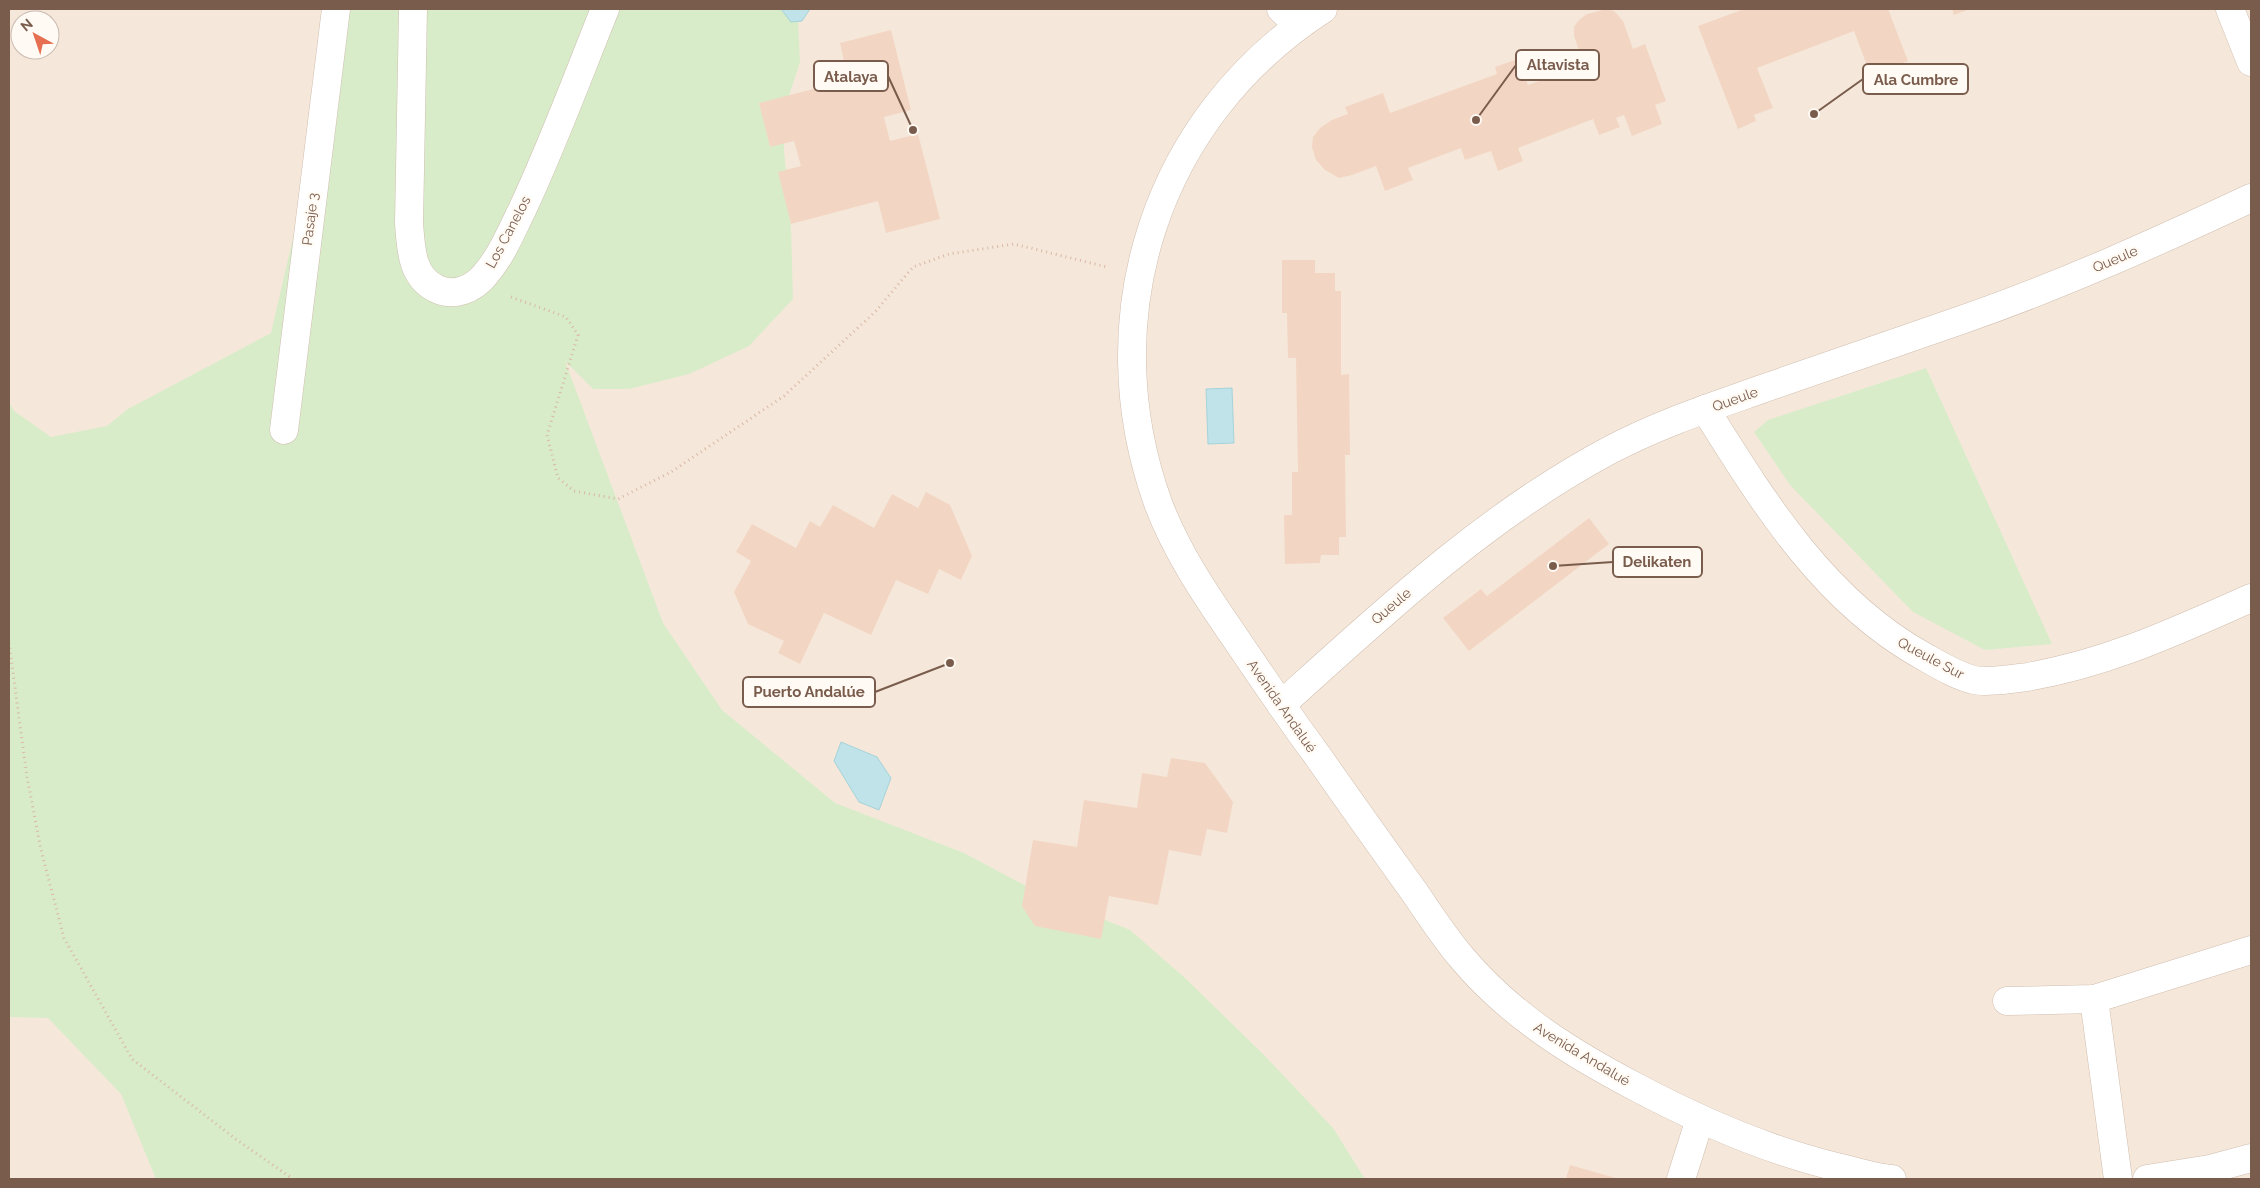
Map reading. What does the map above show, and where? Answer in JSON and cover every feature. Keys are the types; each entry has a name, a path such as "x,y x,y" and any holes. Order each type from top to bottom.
{"street":[{"name":"Pasaje 3","path":"284,430 336,9"},
{"path":"413,9 409,223 414,264 419,275 428,285 439,290 451,292 464,291 475,285"},
{"name":"Los Canelos","path":"475,285 497,259 530,192 606,9"},
{"name":"Avenida Andalué","path":"1322,9 1289,17 1253,64 1227,92 1198,132 1178,165 1162,200 1148,237 1139,275 1133,320 1132,366 1136,413 1145,459 1159,504 1190,570 1281,706 1461,958 1522,1017 1556,1042 1594,1065 1727,1132 1806,1159 1892,1179"},
{"path":"2230,9 2251,62"},
{"name":"Queule","path":"1281,706 1413,587 1513,509 1611,449 1705,409 1976,314 2081,274 2251,198"},
{"name":"Queule Sur","path":"1705,409 1758,494 1790,537 1831,584 1866,616 1900,643 1940,665 1975,680 2013,679 2088,664 2129,651 2251,598"},
{"path":"2007,1001 2094,999 2251,950"},
{"path":"2094,999 2118,1179"},
{"path":"1681,1179 1700,1119"},
{"path":"2147,1179 2210,1169 2251,1158"}],"path":[{"path":"475,285 566,317 578,335 547,435 558,478 574,491 618,499 671,472 784,396 876,312 913,267 949,254 1014,244 1139,275"},
{"path":"9,643 28,777 42,850 64,938 132,1059 237,1140 293,1179"}],"shaded area":[{"path":"9,9 2251,9 2251,1179 9,1179"}],"green space":[{"path":"346,9 800,9 798,20 800,62 784,111 784,151 791,228 793,299 749,346 689,374 629,389 593,389 565,361 663,623 722,710 835,803 964,853 1043,895 1130,930 1185,978 1264,1055 1333,1128 1365,1179 156,1179 121,1094 48,1018 9,1017 9,402 14,411 51,437 107,426 128,409 271,333"},
{"path":"1926,368 2052,644 1985,650 1913,612 1790,485 1754,432 1768,420"}],"water":[{"path":"781,9 810,9 802,21 791,22"},
{"path":"1232,388 1234,443 1208,444 1206,389"},
{"path":"841,742 877,757 891,778 879,810 859,802 834,761"}],"building":[{"path":"1607,9 1614,11 1623,21 1633,49 1645,44 1666,101 1655,105 1662,124 1632,136 1624,115 1616,118 1620,127 1599,135 1593,119 1518,148 1523,161 1498,171 1491,151 1465,160 1461,148 1408,168 1413,180 1385,191 1376,166 1339,178 1325,170 1316,160 1312,147 1313,137 1320,128 1332,120 1348,114 1345,107 1383,93 1390,113 1497,74 1495,67 1518,59 1528,85 1584,65 1574,36 1574,27 1587,14"},
{"path":"1744,9 1888,9 1908,61 1890,68 1888,64 1869,71 1854,31 1757,68 1773,108 1754,115 1756,121 1738,129 1698,26"},
{"path":"1952,9 1970,9 1954,15"},
{"path":"891,30 911,110 884,117 890,141 918,134 940,219 886,233 878,201 791,224 778,172 801,166 794,141 770,147 759,103 848,80 840,43"},
{"path":"1282,260 1315,260 1315,273 1335,273 1335,291 1341,291 1341,375 1349,374 1350,455 1345,455 1346,537 1339,537 1339,555 1321,555 1320,563 1285,564 1284,515 1292,515 1292,472 1298,472 1296,358 1288,358 1287,313 1282,313"},
{"path":"926,492 950,505 972,556 961,580 939,569 928,594 896,580 871,635 824,613 800,664 778,653 784,641 748,624 734,592 751,561 736,552 752,524 796,548 810,521 820,527 833,505 874,528 892,494 918,508"},
{"path":"1589,518 1609,544 1469,651 1443,618 1481,589 1487,596"},
{"path":"1171,758 1205,763 1233,802 1227,833 1207,829 1201,856 1169,850 1158,905 1109,896 1101,939 1035,926 1022,906 1033,840 1077,847 1084,800 1137,808 1142,773 1167,777"},
{"path":"1570,1165 1619,1179 1566,1179"}],"place":[{"name":"Ala Cumbre","path":"1814,114"},
{"name":"Altavista","path":"1476,120"},
{"name":"Atalaya","path":"913,130"},
{"name":"Delikaten","path":"1553,566"},
{"name":"Puerto Andalúe","path":"950,663"}]}
